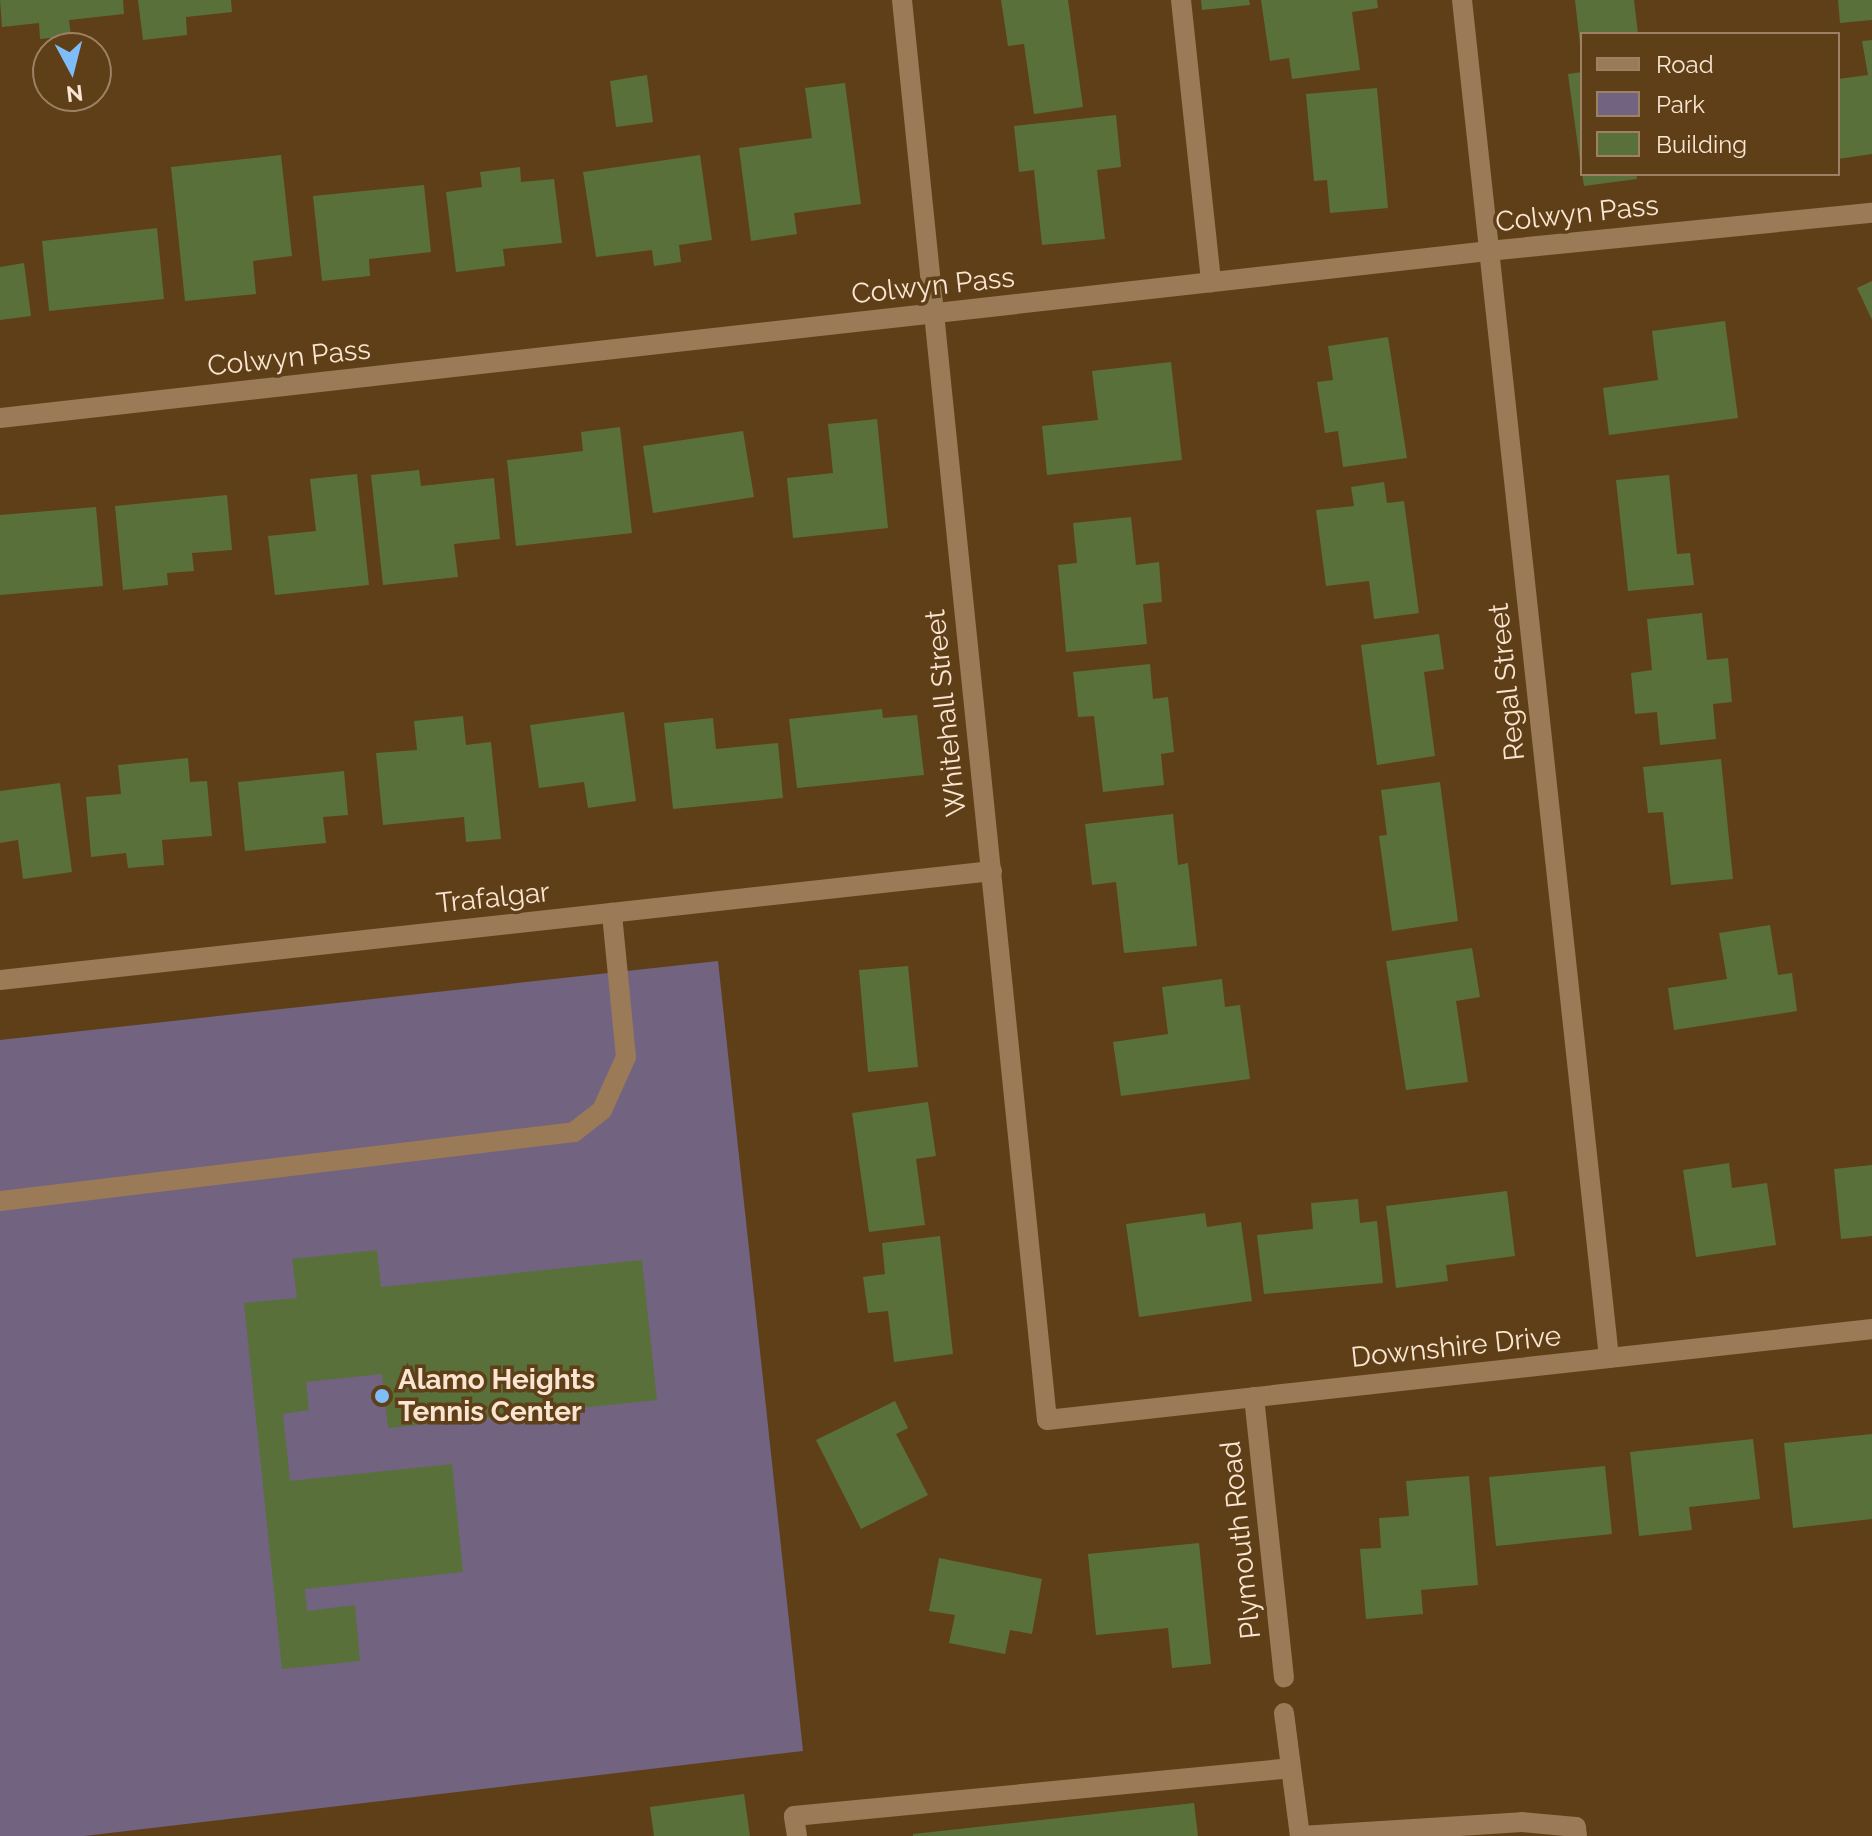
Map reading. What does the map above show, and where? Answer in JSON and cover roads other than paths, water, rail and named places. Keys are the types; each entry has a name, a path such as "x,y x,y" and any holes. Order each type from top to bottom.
{"street":[{"name":"Whitehall Street","path":"902,0 1047,1420"},
{"path":"1181,0 1211,282"},
{"name":"Regal Street","path":"1462,0 1609,1358"},
{"name":"Colwyn Pass","path":"0,418 1488,251 1872,213"},
{"name":"Trafalgar","path":"0,980 992,871"},
{"path":"0,1201 574,1132 602,1110 626,1057 612,913"},
{"name":"Downshire Drive","path":"1047,1420 1872,1329"},
{"name":"Plymouth Road","path":"1254,1397 1284,1677"},
{"path":"1284,1713 1300,1836 1522,1822 1576,1827 1577,1836"},
{"path":"797,1836 794,1816 1290,1768"}],"place":[{"name":"Alamo Heights Tennis Center","path":"382,1396"}]}
